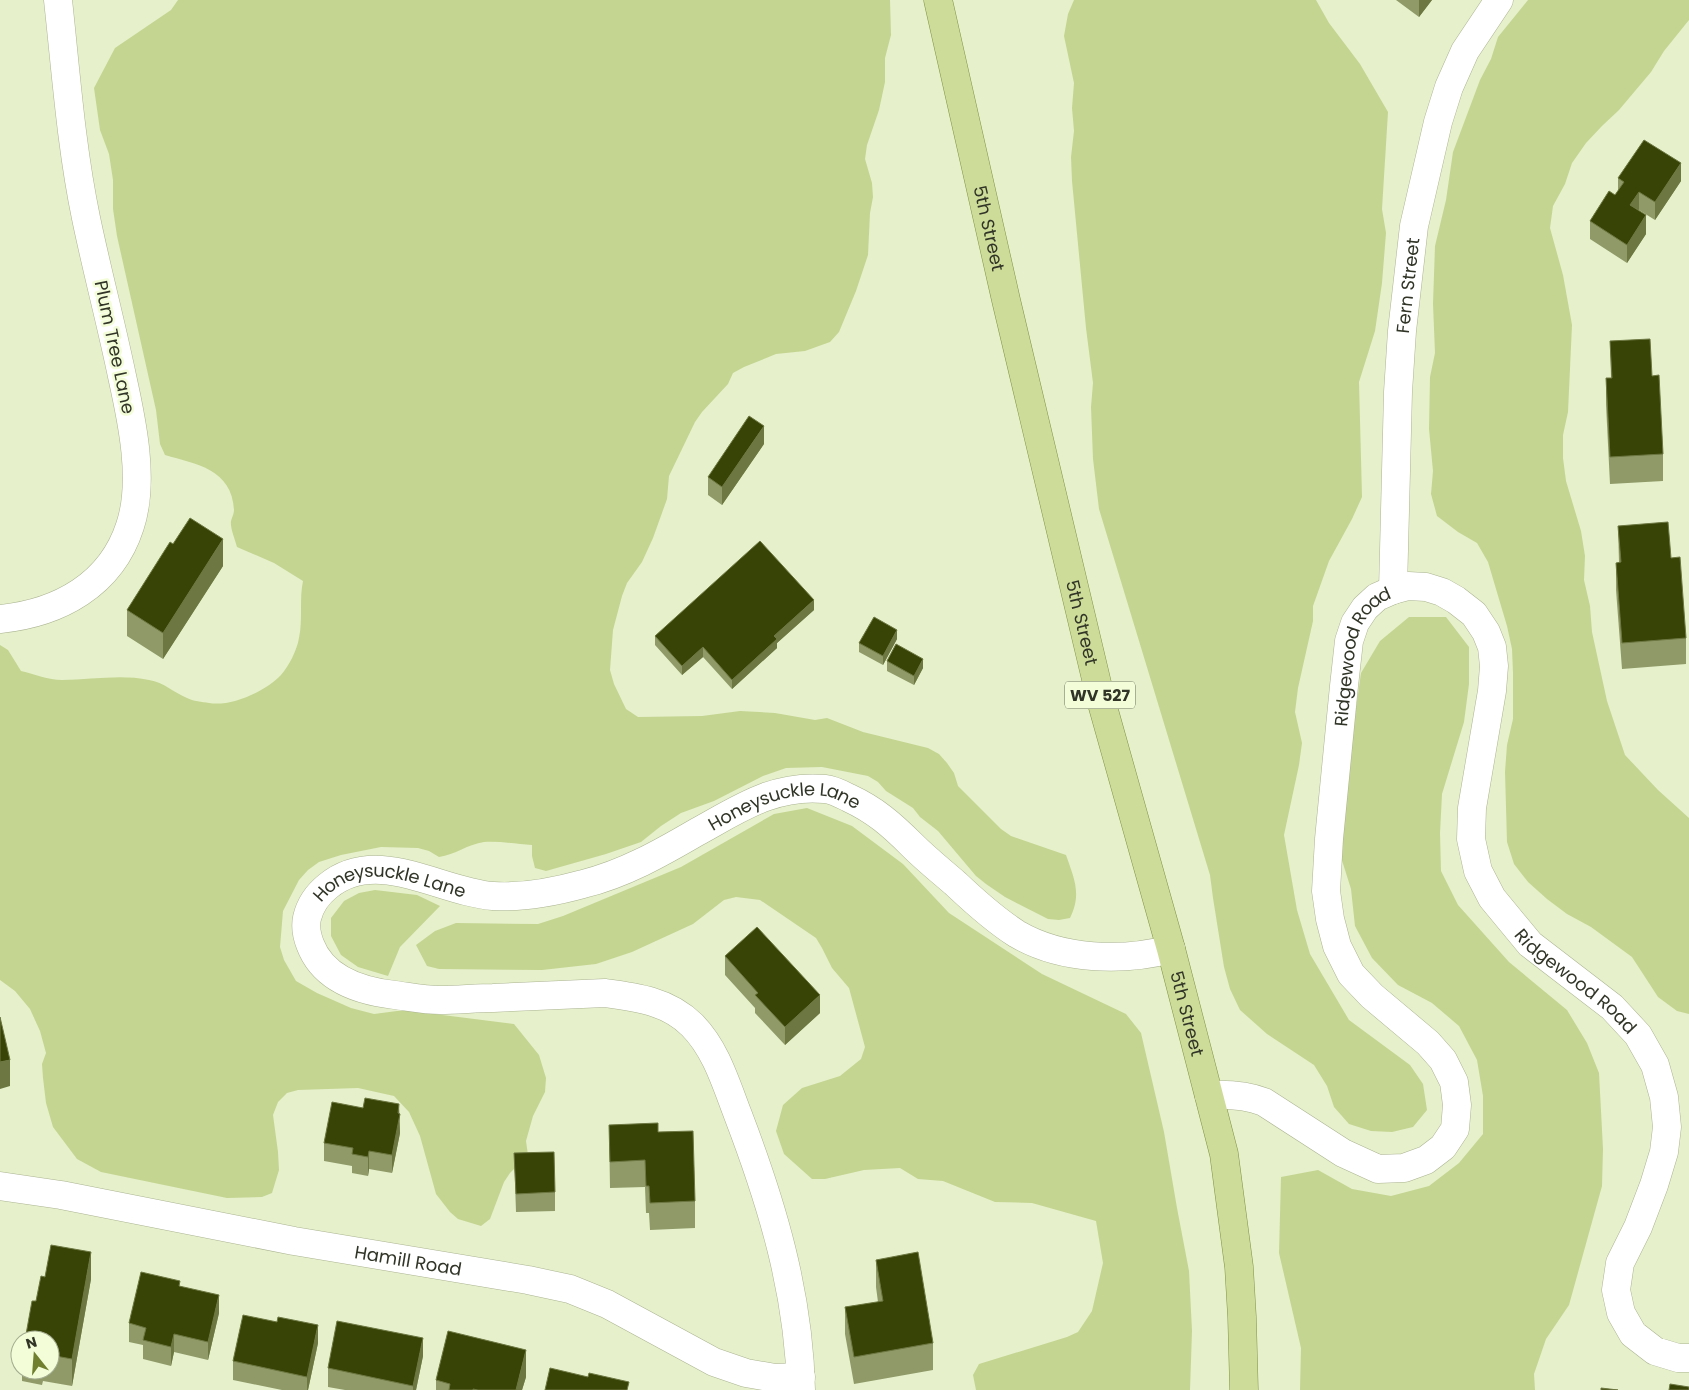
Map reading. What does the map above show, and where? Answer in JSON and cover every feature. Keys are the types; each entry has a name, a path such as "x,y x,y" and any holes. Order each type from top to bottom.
{"main road":[{"name":"5th Street","path":"938,0 1006,300 1101,700 1171,949 1224,1154 1233,1219 1242,1317 1244,1390"}],"street":[{"name":"Plum Tree Lane","path":"0,619 42,612 69,600 90,586 108,568 122,547 131,525 135,501 136,470 134,440 88,226 80,180 69,109 58,0"},
{"name":"Fern Street","path":"1393,590 1401,340 1414,226 1438,122 1449,87 1465,51 1499,0"},
{"name":"Ridgewood Road","path":"1210,1095 1232,1094 1252,1097 1264,1102 1343,1153 1378,1169 1404,1168 1426,1160 1443,1147 1455,1129 1458,1105 1454,1082 1443,1060 1428,1043 1372,996 1351,974 1337,946 1330,919 1326,891 1329,839 1349,642 1355,623 1365,608 1377,597 1393,590 1408,586 1426,587 1442,592 1474,614 1486,632 1492,647 1494,666 1492,691 1472,808 1471,839 1478,871 1492,898 1530,944 1612,1007 1638,1035 1655,1065 1664,1097 1667,1127 1664,1152 1638,1227 1620,1263 1616,1290 1621,1313 1633,1334 1655,1351 1678,1358 1689,1358"},
{"name":"Honeysuckle Lane","path":"801,1384 796,1330 789,1285 780,1240 768,1199 717,1062 704,1040 692,1025 677,1013 657,1002 632,996 605,993 439,1000 387,994 359,988 341,981 325,968 314,954 307,937 306,921 312,905 322,891 336,880 354,873 375,870 397,872 490,896 524,896 587,884 631,867 761,798 805,787 831,789 871,808 891,823 915,848 996,920 1020,935 1048,947 1072,953 1100,956 1125,957 1148,955 1171,949"},
{"name":"Hamill Road","path":"0,1186 61,1194 294,1240 528,1280 562,1288 607,1304 714,1362 746,1373 801,1384"}],"green space":[{"path":"178,0 890,0 891,35 885,58 885,82 879,110 867,145 865,159 872,183 873,197 870,213 868,255 839,332 830,342 805,351 776,354 733,373 728,384 695,422 669,476 667,499 653,538 642,562 627,583 622,596 613,630 610,670 614,684 626,709 638,717 702,716 740,711 775,713 815,720 827,718 863,732 928,748 939,754 954,773 958,786 1001,829 1011,836 1066,855 1076,886 1076,901 1070,918 1048,919 1005,897 986,884 976,876 938,831 920,817 913,808 886,791 878,782 868,776 822,767 786,768 763,776 714,801 681,813 641,842 546,871 535,868 532,845 502,842 478,843 439,857 429,851 418,848 381,847 341,855 319,862 308,870 299,880 283,911 280,947 284,960 296,981 317,993 351,1008 374,1014 411,1011 514,1024 539,1055 546,1078 545,1092 533,1116 526,1141 528,1155 504,1182 490,1219 481,1226 458,1219 450,1212 436,1194 420,1136 409,1112 394,1096 358,1088 298,1090 287,1093 278,1102 273,1115 279,1170 272,1193 262,1197 227,1198 101,1172 77,1159 53,1127 46,1103 42,1064 46,1053 40,1031 30,1009 15,991 0,980 0,645 8,650 21,671 42,677 62,680 116,677 138,678 159,683 192,700 218,704 248,696 275,681 292,658 300,631 303,581 274,563 237,547 231,524 234,510 232,496 227,485 219,477 210,470 165,455 160,444 156,410 117,236 109,154 100,130 94,88 115,48 171,10"},
{"path":"1074,0 1316,0 1329,23 1360,64 1388,112 1382,209 1386,233 1382,283 1375,331 1359,382 1362,497 1329,561 1313,606 1313,621 1298,688 1295,712 1302,743 1284,835 1297,910 1310,954 1349,1020 1410,1065 1423,1084 1427,1110 1413,1127 1392,1132 1371,1131 1349,1124 1334,1107 1327,1086 1314,1065 1267,1034 1240,1010 1230,989 1224,967 1210,875 1099,509 1093,459 1091,407 1093,383 1072,181 1074,83 1064,36 1068,14"},
{"path":"1528,0 1689,0 1689,20 1664,51 1651,72 1619,110 1586,143 1572,163 1565,184 1553,206 1550,228 1563,275 1572,325 1568,412 1563,435 1563,458 1566,481 1581,531 1585,556 1584,580 1590,606 1592,632 1607,701 1625,755 1658,790 1689,818 1689,1014 1677,1011 1658,997 1632,957 1591,927 1567,914 1547,899 1528,882 1514,864 1507,842 1505,772 1507,745 1513,719 1513,673 1512,649 1507,626 1488,562 1477,543 1458,532 1437,516 1431,494 1433,471 1429,429 1430,377 1435,353 1433,304 1435,246 1446,200 1453,152 1498,37"},
{"path":"1409,617 1446,617 1469,647 1469,684 1464,722 1442,794 1441,871 1458,905 1509,962 1567,1010 1587,1043 1599,1073 1603,1149 1602,1186 1569,1305 1546,1339 1534,1374 1535,1390 1300,1390 1301,1348 1279,1253 1281,1177 1318,1170 1352,1189 1391,1196 1429,1186 1459,1163 1483,1134 1483,1096 1477,1060 1459,1026 1432,1003 1398,985 1372,958 1355,926 1351,889 1340,854 1351,744 1361,673 1380,641"},
{"path":"807,808 852,826 903,864 949,913 1042,974 1126,1014 1141,1033 1164,1132 1189,1271 1192,1331 1190,1390 976,1390 973,1375 979,1364 1078,1332 1092,1311 1103,1263 1096,1221 1032,1203 995,1202 943,1181 918,1179 900,1168 864,1170 825,1179 812,1179 784,1154 776,1131 783,1105 802,1088 840,1076 861,1059 865,1047 849,988 832,968 816,938 760,900 736,897 724,900 693,924 632,952 596,964 542,970 439,969 427,966 416,945 435,931 456,923 538,924 563,916 681,867 774,814"},
{"path":"375,890 417,895 440,906 400,947 388,976 358,967 341,955 331,936 331,918 344,901 359,893"}],"building":[{"path":"1644,140 1681,163 1655,202 1639,192 1630,205 1646,215 1627,245 1590,221 1609,191 1615,195 1624,182 1618,178"},
{"path":"1650,339 1652,376 1659,375 1663,454 1610,457 1606,378 1612,378 1610,341"},
{"path":"749,416 764,426 722,487 708,477"},
{"path":"190,518 223,539 163,633 127,610 170,542 173,544"},
{"path":"1668,522 1671,558 1680,557 1686,638 1622,643 1616,563 1621,562 1618,526"},
{"path":"760,541 814,600 774,636 777,639 732,680 703,647 682,666 655,636"},
{"path":"874,617 897,630 883,656 859,643"},
{"path":"896,644 923,659 914,676 887,661"},
{"path":"757,927 820,995 785,1027 755,995 758,993 725,956"},
{"path":"0,1017 10,1060 0,1062"},
{"path":"365,1098 399,1104 398,1113 400,1114 392,1155 369,1151 368,1157 352,1154 353,1148 324,1143 332,1102 363,1108"},
{"path":"658,1123 658,1132 693,1131 695,1201 650,1203 649,1186 646,1186 645,1160 610,1162 609,1125"},
{"path":"554,1152 555,1192 516,1194 514,1153"},
{"path":"51,1245 91,1252 72,1359 60,1357 60,1330 27,1330 32,1301 36,1301 41,1276 45,1277"},
{"path":"918,1252 933,1343 854,1357 845,1307 883,1301 876,1260"},
{"path":"141,1272 180,1281 179,1286 219,1295 208,1342 174,1334 171,1347 143,1340 146,1328 129,1323"},
{"path":"243,1315 277,1322 278,1317 318,1325 307,1377 233,1361"},
{"path":"337,1321 423,1338 413,1386 328,1368"},
{"path":"448,1331 526,1350 516,1390 449,1390 450,1384 436,1380"},
{"path":"550,1368 588,1377 589,1373 629,1382 627,1390 545,1390"},
{"path":"1670,1384 1689,1387 1689,1390 1669,1390"},
{"path":"1601,1388 1618,1390 1601,1390"}]}
